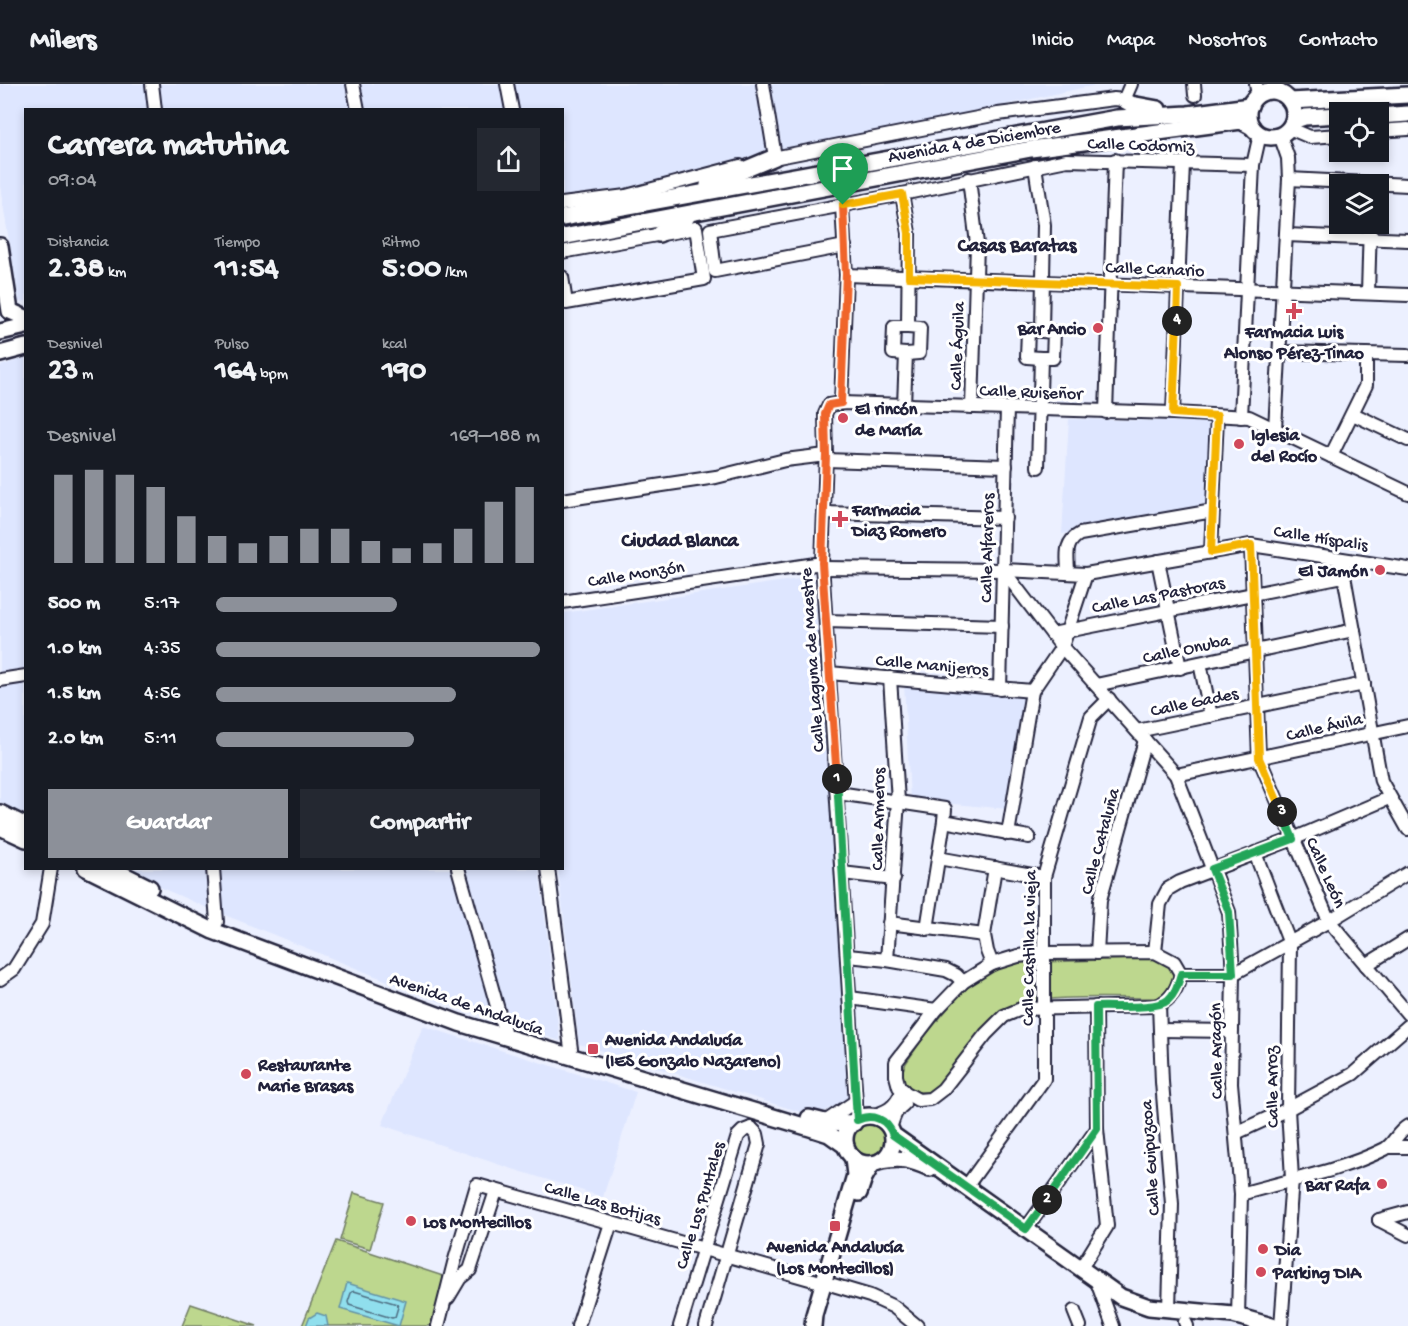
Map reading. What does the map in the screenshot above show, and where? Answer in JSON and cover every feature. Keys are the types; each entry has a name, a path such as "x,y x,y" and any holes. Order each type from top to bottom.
{"main road":[{"path":"1329,116 1305,117 1267,136 1256,130 1255,95 1270,91 1408,95"},
{"path":"1281,93 1293,109 1287,128"},
{"name":"Avenida 4 de Diciembre","path":"564,218 1095,121 1188,114 1255,95"},
{"path":"1124,100 1131,104 1188,114"},
{"path":"1389,115 1408,114"},
{"name":"Avenida 4 de Diciembre","path":"564,237 1031,149 1241,121 1256,130"},
{"path":"682,196 775,157"},
{"path":"659,234 695,212"},
{"path":"0,246 12,311"},
{"path":"0,332 24,326"},
{"path":"0,354 24,348"},
{"path":"0,813 24,825"},
{"path":"0,827 24,838"},
{"name":"Avenida de Andalucía","path":"90,870 213,930 433,1014 571,1049 825,1122 859,1120"},
{"name":"Avenida de Andalucía","path":"114,870 217,922 505,1033 829,1134 850,1152"},
{"path":"822,1326 829,1284 855,1175 847,1133 859,1120 881,1119 891,1132 1121,1297 1149,1306 1238,1317 1272,1326"},
{"path":"813,1326 864,1178 891,1150 891,1132"},
{"path":"850,1152 865,1164 896,1158 911,1160 960,1183"}],"street":[{"path":"152,84 155,108"},
{"path":"353,84 357,108"},
{"path":"507,84 512,108"},
{"path":"763,84 775,157"},
{"path":"564,204 626,196 775,157 998,114 1114,99 1124,100 1131,84"},
{"path":"1162,109 1215,104"},
{"path":"1275,429 1289,179 1287,128 1310,138 1329,136"},
{"path":"1389,130 1408,129"},
{"path":"1241,417 1256,130"},
{"name":"Calle Codorniz","path":"845,246 716,271 710,230 1067,160 1253,165"},
{"path":"1106,412 1115,160"},
{"path":"1173,413 1182,163"},
{"path":"1035,166 1044,225 1042,331 1028,330 1027,357 1041,357 1038,467"},
{"name":"Calle Águila","path":"969,179 976,234 977,279 972,407"},
{"path":"1289,179 1329,181"},
{"path":"1389,184 1408,185"},
{"path":"902,194 909,233 908,327 894,327 893,353 906,354 904,405"},
{"path":"841,403 846,274 843,205"},
{"path":"564,252 696,228 704,279 566,303 564,290"},
{"path":"1368,293 1370,234"},
{"path":"1286,235 1408,240"},
{"name":"Calle Canario","path":"846,274 1408,295"},
{"path":"1279,352 1408,355"},
{"path":"1331,456 1366,385 1366,354"},
{"name":"Calle Ruiseñor","path":"841,403 1249,417 1407,490"},
{"name":"Calle Laguna de Maestre","path":"841,403 829,405 825,414 826,457 822,565 859,1120"},
{"name":"Calle Alfareros","path":"1000,688 1007,408"},
{"path":"1353,414 1408,440"},
{"path":"1211,552 1217,416"},
{"path":"564,500 716,477 785,460 826,457 1006,466"},
{"path":"1407,490 1408,506"},
{"path":"1068,573 1068,545 1072,538 1080,534 1213,511"},
{"path":"824,513 1005,518"},
{"path":"1251,545 1257,651 1259,758"},
{"name":"Calle Híspalis","path":"1004,570 1086,574 1251,545 1408,569"},
{"path":"1341,559 1381,781 1408,829"},
{"path":"1158,561 1180,668"},
{"name":"Calle Monzón","path":"564,602 822,565 1004,570"},
{"name":"Calle Aragón","path":"1004,570 1062,647 1176,775 1229,912 1233,974 1231,1083 1241,1194 1238,1317"},
{"path":"1008,834 1032,692 1062,647 1086,574"},
{"name":"Calle Las Pastoras","path":"1052,634 1343,576"},
{"path":"826,621 1002,626"},
{"name":"Calle Onuba","path":"1096,685 1354,630"},
{"path":"1200,663 1211,716"},
{"name":"Calle Manijeros","path":"829,673 1032,692"},
{"path":"0,680 24,676"},
{"name":"Calle Armeros","path":"887,960 898,801 890,678"},
{"name":"Calle Gades","path":"1141,736 1211,716 1364,684"},
{"name":"Calle Castilla la vieja","path":"960,1183 1044,1079 1044,877 1090,717 1109,699"},
{"name":"Calle Ávila","path":"1176,775 1408,726"},
{"name":"Calle Cataluña","path":"1097,953 1100,900 1141,736"},
{"name":"Calle León","path":"1259,758 1329,921 1408,1014"},
{"path":"838,793 945,809 927,928"},
{"path":"1155,952 1160,904 1168,889 1180,882 1293,839 1389,798"},
{"path":"944,821 1029,837"},
{"name":"Calle Arroz","path":"1256,853 1290,944 1288,1109 1292,1179 1281,1326"},
{"path":"938,858 1044,877"},
{"path":"992,964 984,935 995,868"},
{"path":"0,979 14,969 42,924 51,870"},
{"path":"213,870 217,922"},
{"path":"459,870 505,1033"},
{"path":"548,870 571,1049"},
{"path":"842,873 894,879"},
{"path":"1181,974 1233,974 1290,944 1408,873"},
{"path":"889,924 984,935"},
{"path":"1366,965 1408,939"},
{"path":"1155,952 1174,962 1181,974 1177,988 1168,1000 1159,1005 1021,1009 1004,1016 986,1034 942,1089 930,1099 918,1100 899,1087 896,1062 936,1010 963,982 992,964 1018,956 1045,953 1155,952"},
{"path":"848,956 946,970 963,982"},
{"path":"850,998 936,1010"},
{"name":"Calle Guipuzcoa","path":"1159,1005 1162,1082 1172,1203 1169,1309"},
{"path":"1081,1268 1107,1226 1097,1129 1096,1007"},
{"path":"1236,1133 1288,1109 1353,1074 1408,1026"},
{"path":"1160,1030 1232,1030"},
{"path":"859,1120 880,1114 896,1105 903,1090"},
{"path":"891,1132 899,1108 914,1098"},
{"path":"825,1122 856,1101"},
{"path":"706,1326 759,1144 757,1134 751,1128 748,1109"},
{"name":"Calle Los Puntales","path":"680,1326 738,1136 742,1131 751,1128 764,1114"},
{"path":"1389,1147 1399,1131 1408,1126"},
{"path":"1026,1229 1097,1129"},
{"path":"1241,1194 1350,1163 1389,1147 1408,1148"},
{"name":"Calle Las Botijas","path":"454,1263 477,1185 870,1296 894,1308 917,1326"},
{"path":"444,1304 460,1278 470,1270 496,1191"},
{"path":"1408,1212 1379,1220 1408,1235"},
{"path":"578,1326 611,1223"},
{"path":"438,1326 454,1263 465,1270 470,1270"},
{"path":"1096,1279 1113,1326"},
{"path":"1074,1311 1080,1326"}],"shaded area":[{"path":"0,84 1100,84 564,202 564,108 24,108 24,301 19,302 0,186"},
{"path":"24,358 24,820 0,808 0,366"},
{"path":"1069,419 1210,422 1207,507 1062,534"},
{"path":"813,577 852,1084 851,1098 814,1116 579,1044 558,870 564,870 564,613"},
{"path":"904,683 1027,695 1008,809 910,800"},
{"path":"120,870 539,870 560,1041 427,997"},
{"path":"423,1026 636,1092 603,1197 382,1125"}],"green space":[{"path":"1158,958 1172,968 1173,973 1171,986 1162,996 1157,998 1056,999 1036,1001 1003,1010 940,1084 928,1092 912,1092 906,1088 901,1075 906,1063 923,1038 970,982 991,971 1017,963"},
{"path":"869,1123 881,1128 886,1140 881,1152 869,1157 857,1152 852,1140 857,1128"},
{"path":"354,1193 384,1202 370,1249 340,1240"},
{"path":"336,1241 446,1277 430,1326 302,1326"},
{"path":"191,1304 257,1326 182,1326"}],"water":[{"path":"347,1283 406,1301 399,1326 340,1309"},
{"path":"317,1313 326,1316 328,1326 306,1326 309,1318"}],"place":[{"name":"Farmacia Luis Alonso Pérez-Tinao","path":"1294,311"},
{"name":"Bar Ancio","path":"1098,328"},
{"name":"El rincón de María","path":"843,418"},
{"name":"Iglesia del Rocío","path":"1239,444"},
{"name":"Farmacia Diaz Romero","path":"840,519"},
{"name":"El Jamón","path":"1380,570"},
{"name":"Avenida Andalucía (IES Gonzalo Nazareno)","path":"593,1049"},
{"name":"Restaurante Marie Brasas","path":"246,1074"},
{"name":"Bar Rafa","path":"1382,1184"},
{"name":"Los Montecillos","path":"411,1221"},
{"name":"Avenida Andalucía (Los Montecillos)","path":"835,1226"},
{"name":"Dia","path":"1263,1249"},
{"name":"Parking DIA","path":"1261,1272"}],"district":[{"name":"Casas Baratas","path":"1017,244"},
{"name":"Ciudad Blanca","path":"680,539"}],"route":[{"path":"902,194 909,233 909,277 1178,287 1173,413 1217,416 1211,552 1251,545 1257,651 1259,758 1293,839 1212,869 1229,912 1233,974 1181,974 1177,988 1168,1000 1157,1005 1096,1007 1097,1129 1026,1229 893,1135 881,1119 867,1117 857,1120 822,563 826,455 825,414 829,405 841,403 846,274 843,205 902,194"}]}
